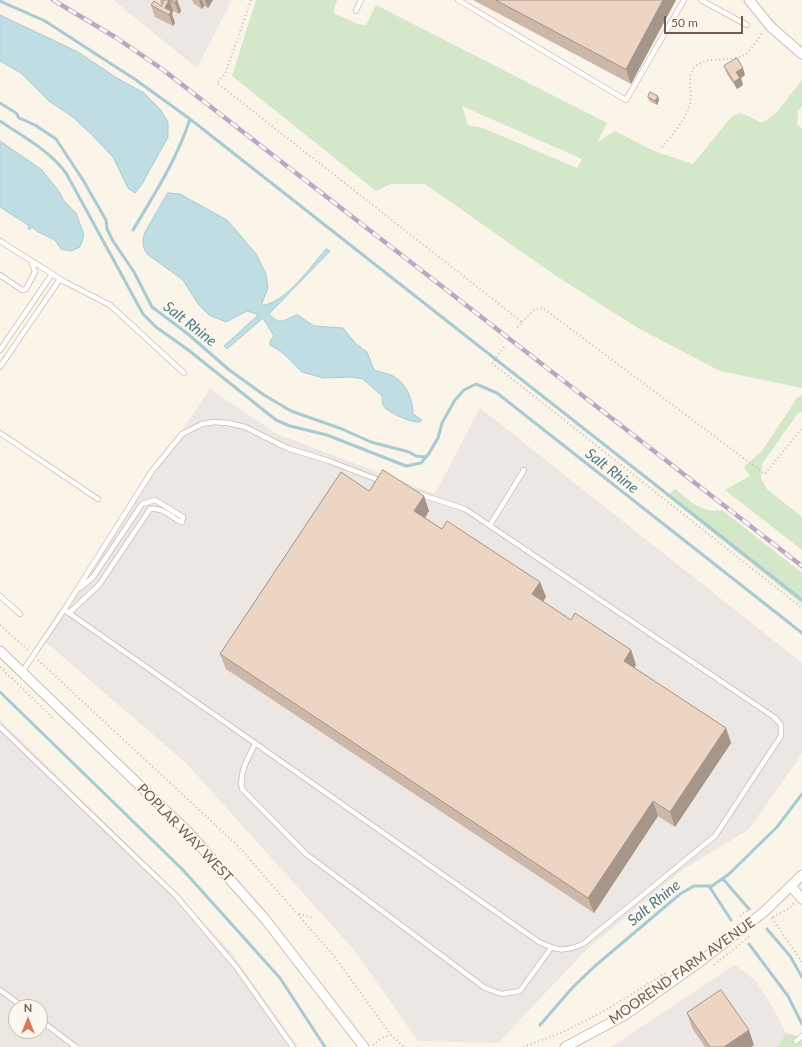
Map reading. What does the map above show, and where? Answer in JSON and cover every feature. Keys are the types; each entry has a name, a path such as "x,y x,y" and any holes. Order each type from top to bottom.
{"street":[{"path":"749,0 768,24 802,54"},
{"name":"POPLAR WAY WEST","path":"0,651 188,832 265,919 364,1047"},
{"name":"MOOREND FARM AVENUE","path":"565,1047 625,1015 701,961 765,911 802,875"},
{"path":"791,886 801,898"},
{"name":"POPLAR WAY WEST","path":"352,1030 370,1047"}],"lane":[{"path":"356,11 361,0"},
{"path":"458,0 626,100 684,0"},
{"path":"701,0 747,25"},
{"path":"0,241 60,279 114,308 184,373"},
{"path":"0,275 22,290 26,289 35,272 32,262"},
{"path":"0,350 52,274"},
{"path":"0,367 60,279"},
{"path":"22,672 64,610 152,471 182,434 202,424 214,422 229,423 245,427 287,448 329,461 388,483"},
{"path":"0,433 98,499"},
{"path":"490,525 524,470"},
{"path":"64,610 539,942 557,950 569,950 583,944 715,836 781,736 781,725 774,717 465,509 409,491"},
{"path":"69,613 99,584 150,509 156,508 162,510 179,522 182,522 183,517 155,500 142,504 94,577 76,591"},
{"path":"0,596 20,614"},
{"path":"0,728 177,897 237,968 293,1047"},
{"path":"256,744 243,767 240,779 242,789 306,854 485,988 502,994 520,991 551,948"},
{"path":"0,990 12,999"},
{"path":"48,1026 76,1047"},
{"path":"796,1041 802,1036"}],"path":[{"path":"251,0 225,74 217,83 522,322"},
{"path":"662,147 675,132 690,104 691,88 689,82 692,71 697,65 722,58 736,58 744,55 754,46 768,24"},
{"path":"517,328 534,310 543,308 765,474 802,428"},
{"path":"504,347 492,362 802,608"},
{"path":"0,625 239,847 334,956 391,1035 404,1047"},
{"path":"0,667 54,718"},
{"path":"801,898 790,908 772,918 802,962"},
{"path":"739,918 751,908 765,911"},
{"path":"298,914 314,918"},
{"path":"523,1047 563,1032 606,1010 674,968"},
{"path":"370,1047 382,1038 391,1035"}],"shaded area":[{"path":"113,0 232,0 197,68"},
{"path":"210,389 277,434 435,494 480,408 802,663 802,754 749,829 684,869 586,950 498,1043 418,1041 355,951 187,764 41,638"},
{"path":"0,720 163,879 231,952 298,1047 0,1047"},
{"path":"735,965 756,981 772,1006 786,1033 777,1047 611,1047"}],"green space":[{"path":"256,0 337,0 333,13 358,24 366,25 376,5 607,123 597,142 615,131 654,151 693,164 732,116 741,113 762,123 776,113 802,80 802,106 798,111 797,125 802,128 802,388 720,371 638,328 556,276 425,184 391,184 376,191 232,76","holes":["462,106 582,159 577,168 483,128 468,125"]},
{"path":"802,395 802,412 798,413 762,464 761,478 767,489 802,517 802,550 725,490 750,476 744,467 762,451 797,398"},
{"path":"675,489 697,506 708,510 722,510 802,573 802,604 667,496"},
{"path":"786,1033 802,1037 802,1047 777,1047"}],"water":[{"path":"0,15 78,52 117,78 144,93 160,109 168,122 168,137 142,184 135,193 128,188 113,157 94,137 74,118 49,101 21,73 0,61"},
{"path":"0,141 42,170 58,190 64,201 76,213 84,235 80,247 71,251 61,249 55,240 38,232 32,227 29,230 28,225 0,207"},
{"path":"168,193 180,194 227,220 235,229 256,254 266,274 268,288 262,303 264,305 281,297 290,290 326,249 330,251 269,314 273,318 281,321 298,315 314,326 343,328 356,344 367,352 374,370 393,376 402,383 410,397 413,414 422,420 420,422 416,422 402,418 385,408 383,406 382,396 363,379 350,377 323,378 302,372 283,353 270,345 270,341 274,336 263,318 227,349 224,346 257,316 257,314 247,311 226,322 209,315 198,304 183,280 147,254 143,246 145,232"}],"building":[{"path":"164,0 169,0 165,8 171,11 169,15 151,5 154,1 161,6"},
{"path":"169,0 177,0 175,3"},
{"path":"496,0 663,0 626,69"},
{"path":"737,58 743,68 736,72 740,78 734,82 724,66"},
{"path":"650,92 658,96 655,101 648,97"},
{"path":"383,470 424,496 414,511 442,529 447,521 540,582 532,594 571,620 575,613 631,650 624,661 726,728 670,812 653,801 588,898 220,654 341,472 369,491"},
{"path":"721,990 749,1030 724,1047 710,1047 687,1013"}],"waterway":[{"path":"0,1 45,21 136,80 190,119 802,600"},
{"name":"Salt Rhine","path":"0,103 16,113 19,118 35,125 56,139 83,180 106,220 107,229 113,241 134,272 152,307 188,334 228,369 264,395 291,411 342,429 371,442 409,452 416,456 424,457 428,455 438,438 442,423 455,400 464,390 476,384 497,393 802,633"},
{"path":"133,230 172,162 190,119"},
{"name":"Salt Rhine","path":"0,121 27,138 52,157 66,173 143,314 156,327 187,349 276,420 290,426 327,435 406,466 421,463 427,456"},
{"path":"0,692 183,870 280,978 325,1047"},
{"name":"Salt Rhine","path":"540,1025 573,987 595,966 680,894 694,886 712,886 729,874 777,827 802,794"},
{"path":"723,879 749,909"},
{"path":"709,886 731,920"},
{"path":"767,929 790,956 802,977"},
{"path":"749,944 788,996 802,1024"}],"railway":[{"path":"53,0 115,37 162,69 802,566"}]}
